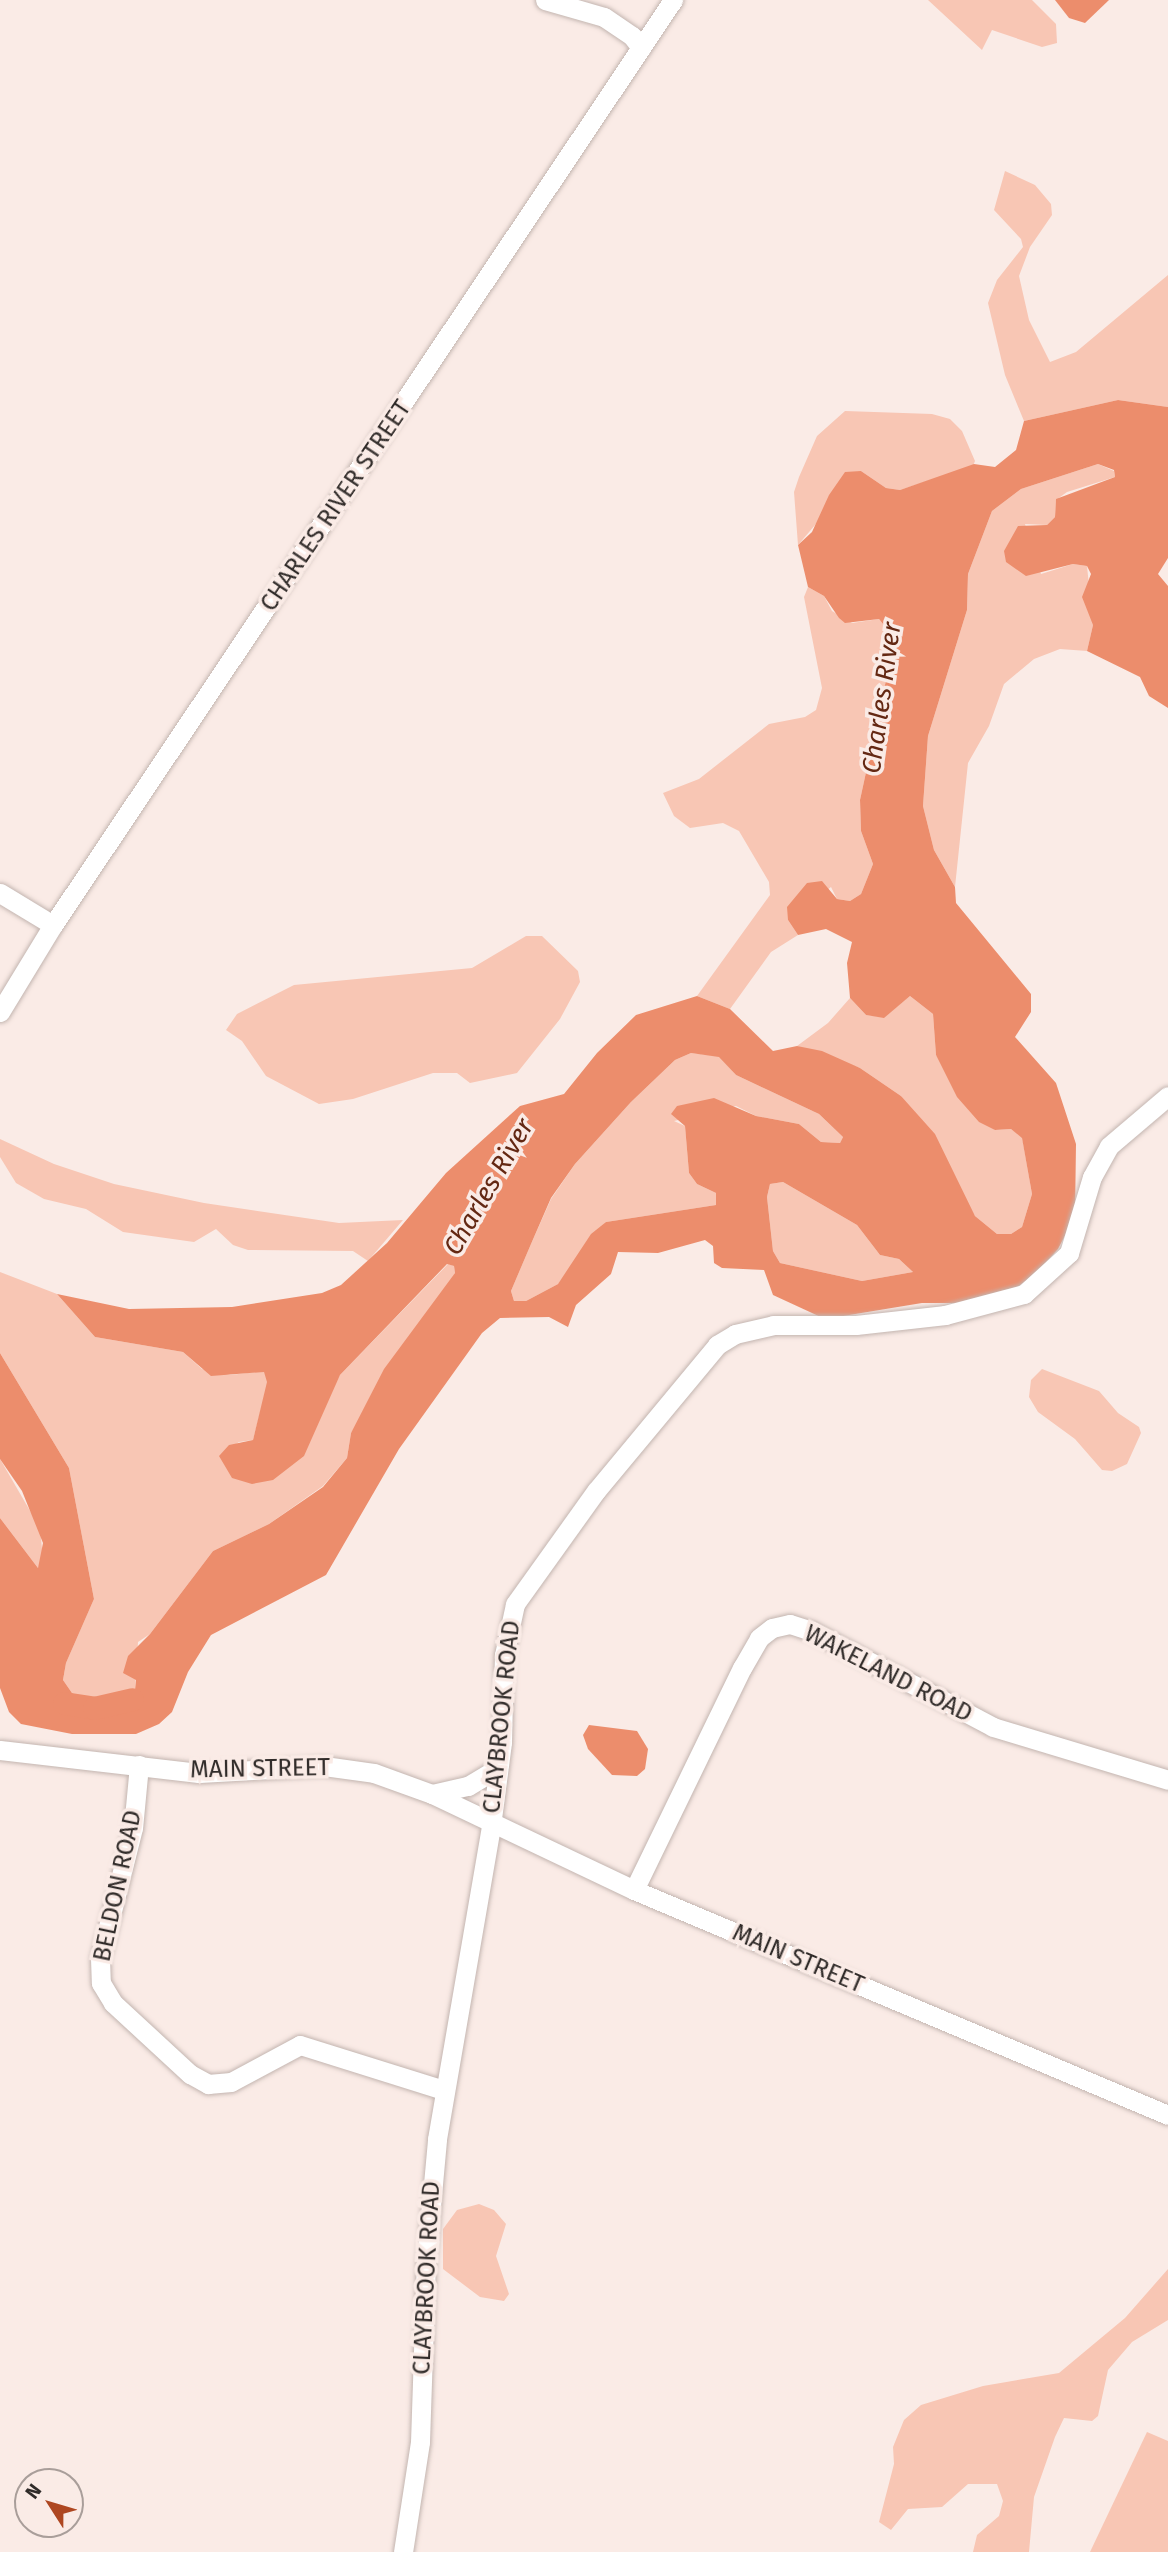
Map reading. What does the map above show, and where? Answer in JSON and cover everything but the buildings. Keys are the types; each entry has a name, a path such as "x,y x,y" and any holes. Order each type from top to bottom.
{"street":[{"path":"545,0 604,17 632,36 641,48"},
{"name":"CHARLES RIVER STREET","path":"0,1013 53,925 673,0"},
{"path":"0,893 53,925"},
{"name":"CLAYBROOK ROAD","path":"403,2552 419,2453 426,2261 444,2090 491,1826 498,1768 504,1655 515,1604 550,1550 702,1361 718,1345 750,1329 856,1325 945,1315 1024,1294 1069,1253 1092,1177 1109,1146 1168,1096"},
{"name":"WAKELAND ROAD","path":"634,1890 742,1668 759,1638 781,1626 812,1631 993,1727 1168,1780"},
{"name":"MAIN STREET","path":"0,1750 199,1773 349,1768 432,1794 491,1826 634,1890 1168,2115"},
{"name":"BELDON ROAD","path":"139,1765 132,1828 100,1958 102,1983 113,2003 190,2074 208,2084 230,2082 300,2045 444,2090"},
{"name":"MAIN STREET","path":"432,1794 468,1786 498,1768"}],"shaded area":[{"path":"928,0 1032,0 1056,24 1057,43 1042,47 992,30 982,50"},
{"path":"1005,171 1035,185 1051,204 1052,215 1030,247 1019,276 1029,320 1050,362 1076,352 1168,275 1168,407 1118,400 1024,421 1005,375 988,303 997,280 1023,247 1021,239 994,210"},
{"path":"845,411 932,414 950,419 962,431 975,461 973,466 900,490 886,488 861,471 798,545 794,492 799,477 817,436"},
{"path":"1098,464 1114,471 1115,477 1067,492 1056,500 1055,517 1047,525 1025,524 1041,574 1073,564 1087,566 1093,625 1087,651 1060,649 1034,659 1004,684 989,726 968,763 955,887 934,850 923,806 928,736 967,610 968,574 992,511 1021,489"},
{"path":"808,587 824,596 832,611 852,623 879,619 895,639 860,800 861,831 873,864 861,894 850,901 837,899 831,887 788,920 798,935 771,952 730,1009 697,996 770,895 769,882 739,831 723,823 690,828 674,816 663,793 699,779 769,724 805,717 816,710 822,688 804,597"},
{"path":"526,936 542,936 578,971 580,982 560,1019 517,1073 470,1083 457,1073 433,1073 353,1099 319,1104 266,1076 242,1041 226,1030 237,1014 294,985 472,968"},
{"path":"910,996 933,1014 936,1055 995,1130 1011,1129 1022,1137 1032,1194 1022,1227 1011,1234 997,1234 975,1216 901,1096 860,1068 797,1046 828,1023 850,998 866,1015 884,1017"},
{"path":"691,1053 719,1056 736,1075 819,1114 843,1137 840,1143 821,1142 799,1124 756,1116 736,1106 674,1121 685,1126 689,1173 697,1184 716,1193 716,1205 606,1222 558,1284 526,1301 514,1301 511,1291 551,1199 575,1164 631,1102 675,1060"},
{"path":"0,1139 54,1164 114,1184 204,1203 339,1223 403,1220 368,1261 353,1251 248,1250 233,1245 216,1229 194,1242 123,1232 86,1209 44,1199 16,1183 0,1157"},
{"path":"783,1182 857,1225 880,1255 899,1259 913,1272 862,1281 780,1263 773,1251 767,1197 770,1184"},
{"path":"448,1264 454,1266 455,1273 450,1283 351,1433 347,1458 323,1486 269,1524 213,1551 150,1634 138,1642 135,1690 99,1711 72,1693 63,1680 66,1663 94,1599 69,1468 0,1353 0,1272 57,1294 95,1337 183,1352 202,1369 230,1375 264,1371 268,1382 253,1440 239,1442 219,1456 321,1410 340,1375"},
{"path":"1042,1369 1099,1391 1118,1413 1139,1427 1141,1433 1127,1464 1112,1471 1102,1470 1075,1439 1038,1412 1029,1397 1031,1380"},
{"path":"0,1459 40,1528 43,1559 38,1568 0,1518"},
{"path":"479,2204 494,2210 506,2224 496,2256 509,2294 504,2301 480,2297 443,2269 443,2229 457,2210"},
{"path":"1168,2269 1168,2320 1132,2342 1108,2370 1098,2416 1092,2421 1064,2418 1034,2497 1029,2552 973,2552 977,2535 999,2516 1003,2501 997,2484 968,2484 942,2507 908,2509 891,2530 879,2522 894,2464 893,2447 904,2420 921,2405 983,2386 1059,2373 1125,2318"},
{"path":"1147,2432 1168,2441 1168,2552 1090,2552"}],"water":[{"path":"1055,0 1109,0 1085,23 1069,18"},
{"path":"1118,400 1168,407 1168,558 1158,574 1168,586 1168,708 1149,696 1140,677 1087,651 1093,625 1082,597 1091,574 1087,566 1073,564 1026,576 1006,562 1004,551 1018,526 1047,525 1055,517 1056,499 1115,477 1114,470 1098,464 1021,489 992,511 968,574 967,610 928,736 923,806 934,850 955,887 956,903 1031,994 1031,1012 1015,1037 1056,1083 1076,1144 1075,1216 1058,1249 1034,1275 1003,1297 969,1303 922,1303 825,1319 773,1295 764,1270 722,1268 714,1263 713,1246 705,1240 658,1253 618,1252 611,1274 576,1305 568,1327 549,1317 500,1318 482,1333 399,1449 326,1575 211,1635 188,1672 172,1712 159,1724 136,1734 72,1734 21,1724 9,1712 0,1688 0,1518 38,1568 43,1543 22,1491 0,1459 0,1353 69,1468 94,1599 66,1663 63,1680 72,1693 99,1710 135,1690 136,1680 123,1673 128,1656 150,1634 213,1551 269,1524 323,1487 347,1458 351,1433 384,1369 455,1273 454,1266 447,1264 340,1375 304,1456 273,1480 252,1484 232,1478 219,1456 229,1445 253,1440 267,1382 264,1372 211,1376 183,1352 95,1337 57,1294 129,1309 232,1307 322,1293 341,1285 387,1243 446,1173 520,1106 564,1094 597,1053 636,1015 697,996 730,1009 773,1051 797,1046 822,1051 860,1068 901,1096 935,1134 975,1216 997,1234 1011,1234 1022,1227 1032,1194 1022,1138 1011,1129 995,1130 979,1122 957,1097 936,1055 933,1014 910,996 884,1018 866,1015 850,998 847,963 852,942 826,929 798,935 788,920 787,907 807,883 822,881 837,899 850,901 861,894 873,864 861,831 860,800 895,639 879,619 845,623 839,618 824,596 808,587 798,545 812,532 829,495 845,472 861,471 886,488 900,490 974,464 995,467 1016,450 1024,421","holes":["691,1053 719,1057 736,1075 819,1114 843,1137 840,1143 821,1142 799,1124 756,1116 714,1098 677,1106 671,1114 685,1126 689,1173 697,1184 716,1193 716,1205 606,1222 591,1234 558,1284 526,1301 514,1301 511,1291 551,1198 575,1164 631,1102 675,1060","783,1182 857,1225 880,1255 899,1259 913,1272 862,1281 780,1263 773,1251 767,1197 770,1184"]},
{"path":"589,1725 637,1731 648,1749 645,1769 637,1776 612,1775 588,1749 583,1735"}],"waterway":[{"name":"Charles River","path":"64,1703 94,1708 132,1699"}]}
